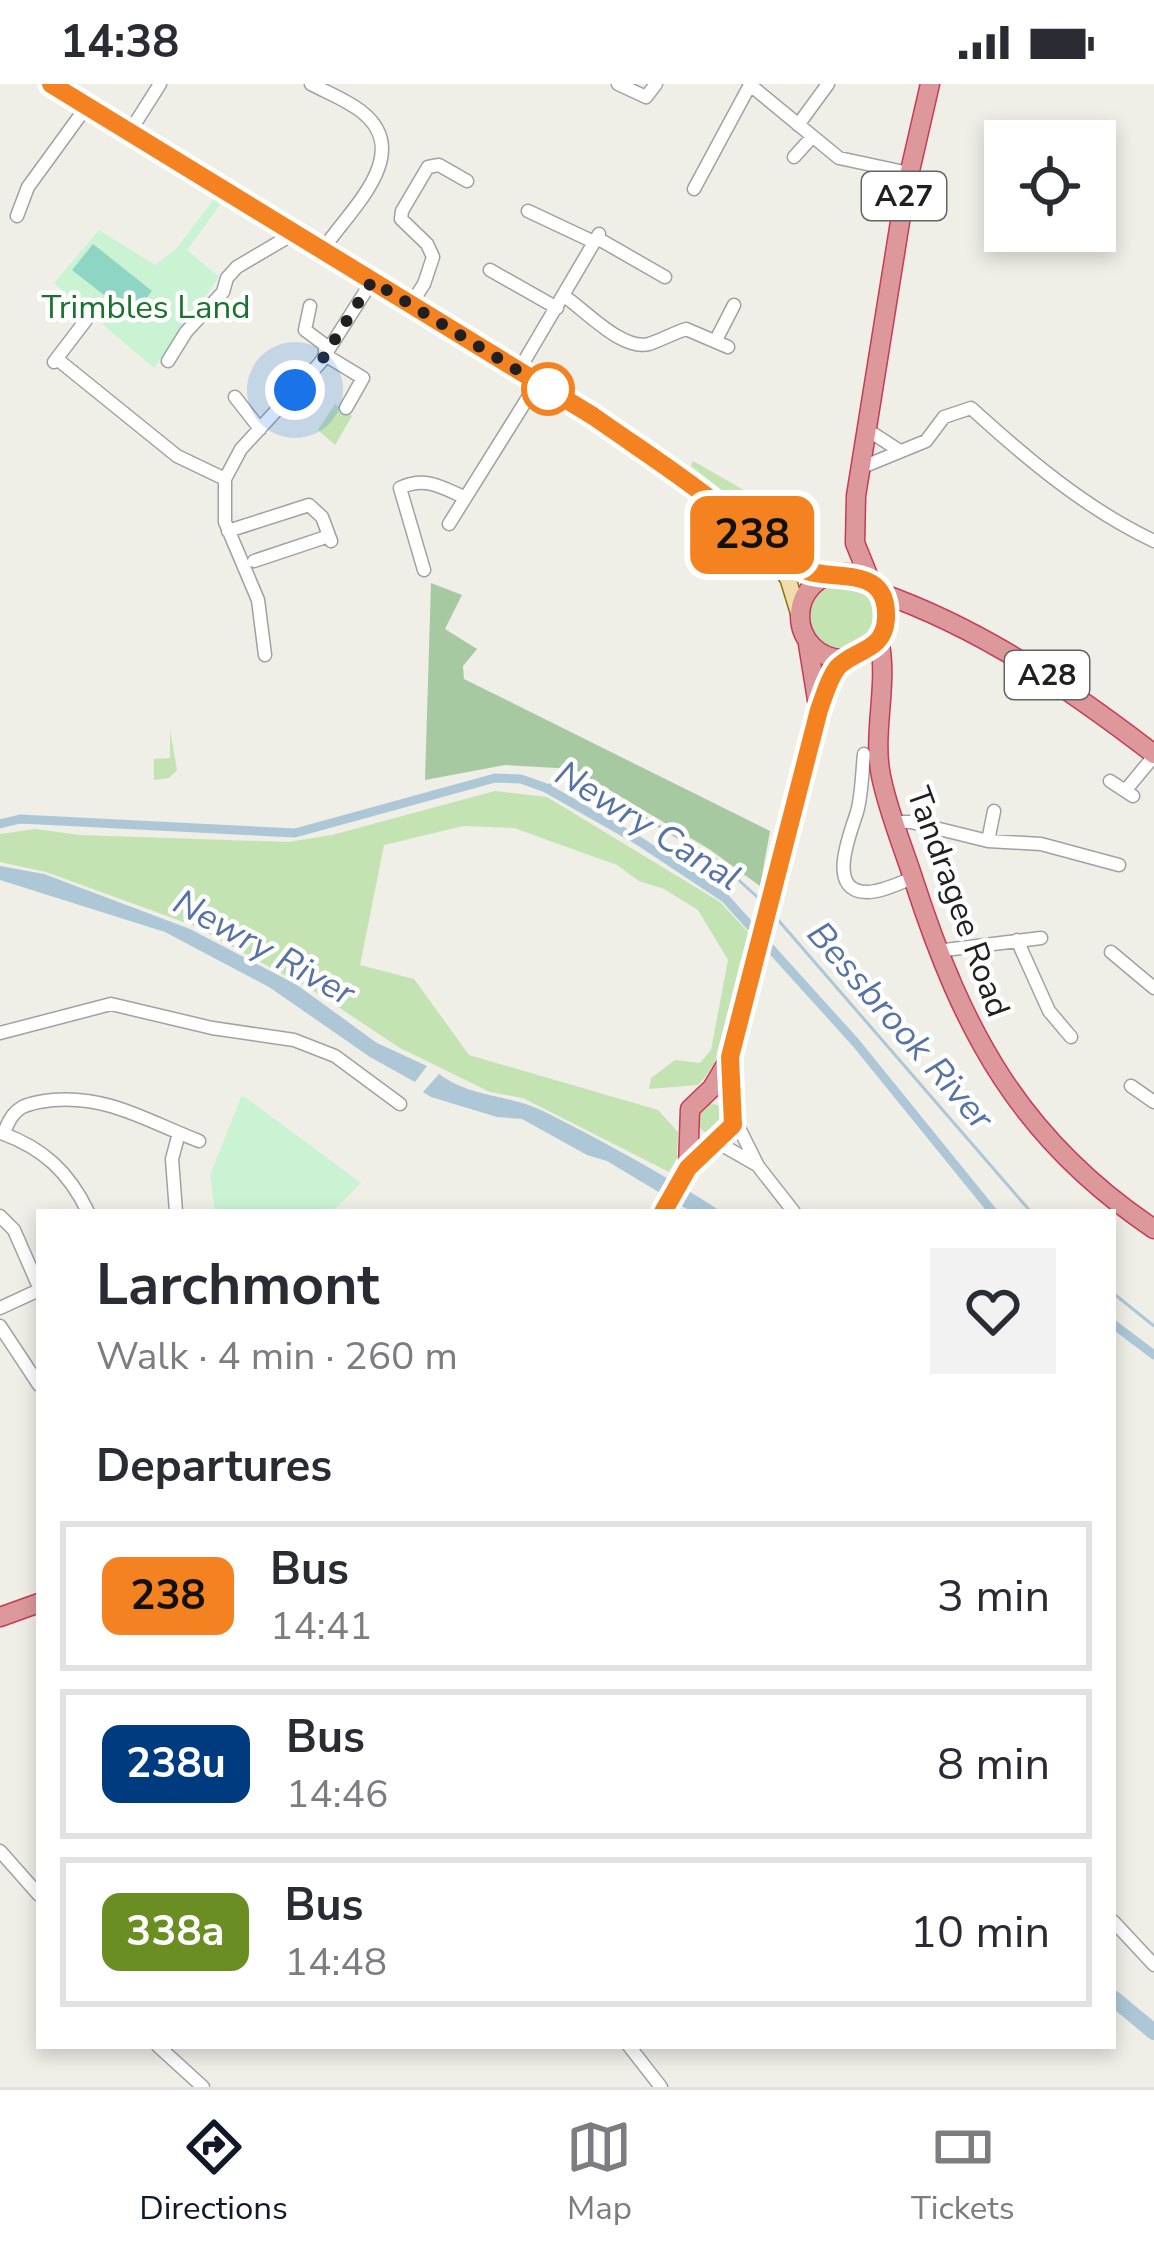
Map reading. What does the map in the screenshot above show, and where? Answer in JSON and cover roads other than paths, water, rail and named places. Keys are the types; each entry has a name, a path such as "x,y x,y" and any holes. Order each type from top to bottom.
{"highway":[{"name":"A27","path":"875,588 855,543 860,469 909,173 930,84"},
{"path":"819,710 800,618 805,596 829,576 855,543"},
{"name":"A28","path":"829,576 855,575 1001,648 1060,682 1154,755"},
{"path":"875,588 885,610 882,634"},
{"path":"685,1173 690,1109 706,1096 730,1057 819,710 833,673 908,617 929,615"},
{"name":"Tandragee Road","path":"882,634 879,762 937,951 981,1048 1027,1116 1086,1178 1154,1229"},
{"path":"807,640 829,657 855,657 882,668"},
{"path":"665,1209 685,1173 730,1131 730,1057"},
{"path":"706,1096 719,1097 732,1112"},
{"path":"691,1129 701,1139 715,1142"},
{"path":"0,1617 36,1604"}],"main road":[{"path":"51,84 655,456 764,545 801,569 829,576"},
{"path":"764,545 788,579 800,618"}],"street":[{"path":"311,84 359,109 380,136 383,149 380,172 322,250"},
{"path":"618,84 646,97 656,84"},
{"path":"798,125 828,84"},
{"path":"694,189 750,85 839,158 909,173"},
{"path":"129,133 154,86"},
{"path":"23,213 28,187 87,106"},
{"path":"794,157 812,137"},
{"path":"411,304 433,257 427,244 401,219 402,211 428,166 439,165 467,181"},
{"path":"528,211 597,238 665,277"},
{"path":"168,361 237,267 293,234"},
{"path":"519,370 597,238"},
{"path":"490,270 637,344 686,329 722,344 734,305"},
{"path":"266,655 258,600 228,531 225,479 242,449 325,355 372,281"},
{"path":"310,306 305,330 325,345 325,355"},
{"path":"86,320 55,362 175,455 225,479"},
{"path":"325,355 363,378 346,408"},
{"path":"449,524 537,383"},
{"path":"235,397 260,429"},
{"path":"860,469 926,441 944,417 971,408 1067,487 1154,541"},
{"path":"866,429 900,452"},
{"path":"424,570 400,488 430,482 464,497"},
{"path":"228,531 309,505 322,518 330,538 254,561"},
{"path":"864,754 856,814 848,831 846,880 869,892 914,878"},
{"path":"1110,781 1129,793 1154,755"},
{"path":"988,841 994,811"},
{"path":"896,822 988,841 1041,844 1119,865"},
{"path":"937,951 1041,938"},
{"path":"1017,940 1049,1011 1072,1037"},
{"path":"1111,952 1154,988"},
{"path":"0,1033 111,1004 212,1028 294,1040 335,1056 400,1104"},
{"path":"1131,1086 1154,1102"},
{"path":"86,1209 74,1184 50,1159 2,1134 18,1107 79,1098 116,1106 199,1141"},
{"path":"732,1112 758,1166 792,1209"},
{"path":"176,1209 172,1159 179,1133"},
{"path":"715,1142 758,1166"},
{"path":"0,1216 14,1230 36,1281"},
{"path":"0,1308 36,1290"},
{"path":"0,1326 36,1380"},
{"path":"0,1851 36,1892"},
{"path":"1116,1924 1154,1965"},
{"path":"161,2049 203,2087"},
{"path":"631,2049 662,2087"}],"water":[{"name":"Newry River","path":"0,866 44,874 190,929 297,985 377,1043 427,1066 415,1082 269,987 165,932 0,880"},
{"path":"439,1074 464,1088 543,1111 717,1209 687,1209 607,1161 522,1119 497,1117 423,1092"}],"waterway":[{"name":"Bessbrook River","path":"546,788 560,777 577,778 715,859 763,902"},
{"name":"Newry Canal","path":"0,824 20,819 295,833 495,778 521,779 546,788 636,839 725,898 856,1043 991,1209"},
{"name":"Bessbrook River","path":"773,914 1028,1209"},
{"name":"Bessbrook River","path":"1116,1295 1154,1326"},
{"name":"Newry Canal","path":"1116,1326 1154,1355"},
{"name":"Newry River","path":"1116,2000 1154,2032"}],"park label":[{"name":"Trimbles Land","path":"146,307"}]}
